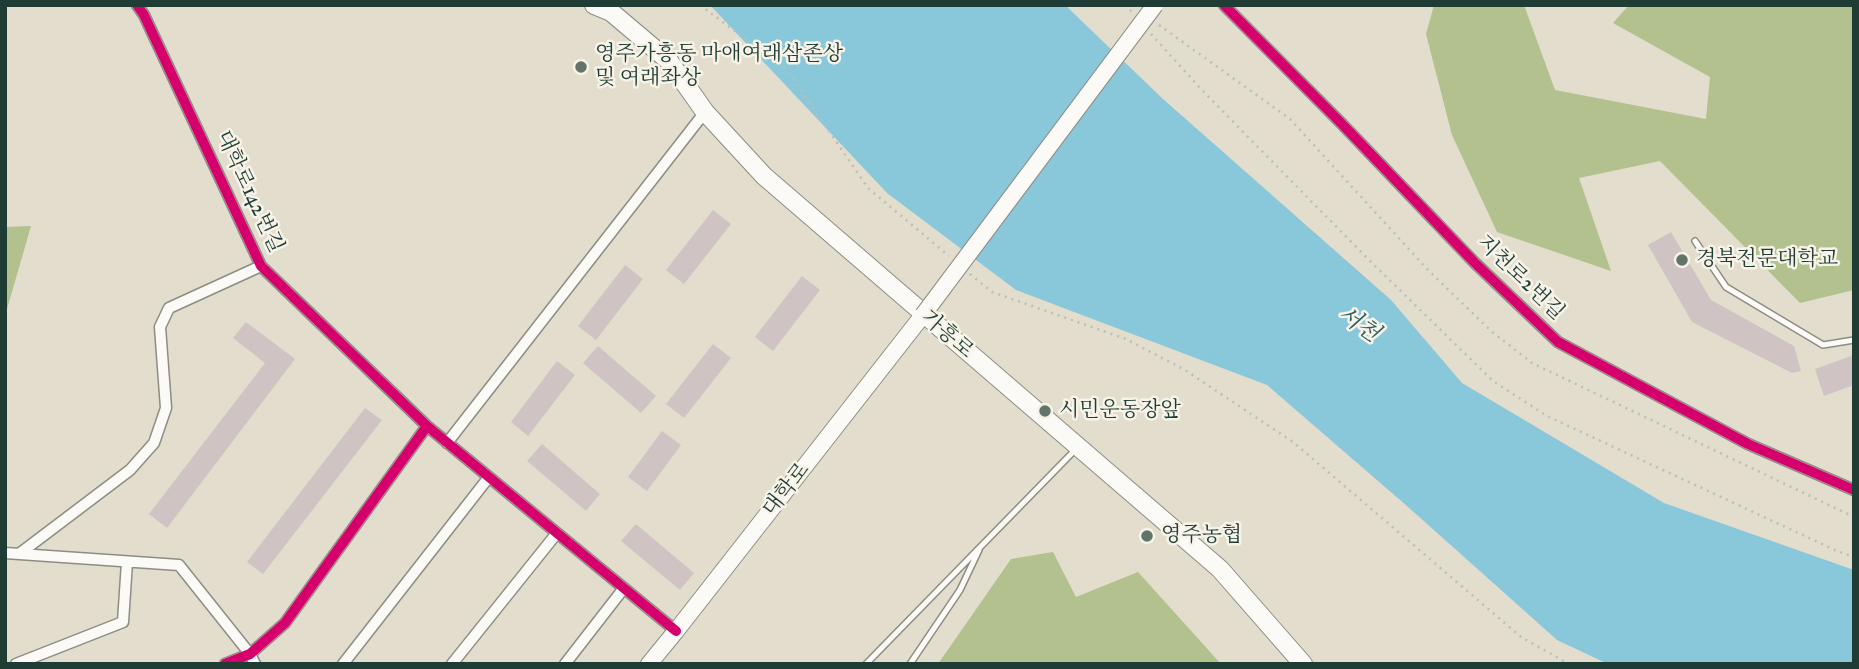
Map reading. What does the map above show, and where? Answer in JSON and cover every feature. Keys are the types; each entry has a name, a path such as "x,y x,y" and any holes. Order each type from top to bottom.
{"main road":[{"name":"가흥로","path":"594,5 611,12 669,61 705,112 764,176 1220,569 1303,664"},
{"name":"대학로","path":"649,664 923,314 1156,5"}],"street":[{"name":"대학로142번길","path":"137,5 261,266 427,426 676,631"},
{"name":"지천로2번길","path":"1224,5 1474,262 1558,342 1748,444 1854,490"},
{"path":"447,443 705,112"},
{"path":"19,554 130,470 154,443 166,408 160,327 169,307 261,266"},
{"path":"225,664 253,659 285,623 427,426"},
{"path":"342,664 489,477"},
{"path":"452,664 557,533"},
{"path":"5,553 179,565 253,659"},
{"path":"16,664 123,622 127,562"},
{"path":"565,664 624,588"}],"lane":[{"path":"1695,241 1726,287 1823,345 1854,341"},
{"path":"869,663 1078,447"},
{"path":"910,664 960,590 982,545"}],"path":[{"path":"700,5 787,70 868,188 951,257"},
{"path":"1125,5 1134,15"},
{"path":"1151,33 1201,89 1493,382 1547,416 1854,557"},
{"path":"971,275 992,292 1126,339 1185,370 1293,442 1521,637 1569,664"}],"green space":[{"path":"1434,5 1524,5 1555,90 1706,119 1710,77 1613,23 1629,5 1854,5 1854,290 1800,303 1660,161 1579,178 1611,271 1497,232 1452,135 1426,34"},
{"path":"31,226 5,316 5,227"},
{"path":"1053,552 1076,597 1138,572 1221,664 938,664 1011,559"}],"water":[{"name":"서천","path":"710,5 1065,5 1163,99 1391,300 1462,383 1664,503 1854,570 1854,664 1608,664 1557,640 1267,385 1016,290 887,193"}],"building":[{"path":"713,210 731,224 684,284 666,270"},
{"path":"1671,232 1711,300 1794,346 1801,371 1792,373 1692,322 1648,245"},
{"path":"625,265 643,279 596,340 578,326"},
{"path":"802,276 820,290 773,351 755,337"},
{"path":"246,322 295,359 167,528 149,514 265,363 233,338"},
{"path":"713,344 731,358 684,418 666,404"},
{"path":"598,346 656,396 641,413 583,363"},
{"path":"1854,355 1854,385 1824,396 1815,369"},
{"path":"557,361 575,375 528,436 511,422"},
{"path":"365,408 382,420 263,574 247,562"},
{"path":"662,431 681,445 647,491 628,477"},
{"path":"542,444 600,494 586,511 527,461"},
{"path":"636,524 694,573 680,590 621,541"}],"cycle path":[{"path":"137,5 261,266 427,426"},
{"path":"1224,5 1474,262 1558,342 1748,444 1854,490"},
{"path":"225,664 250,654 285,623 427,426 676,631"}],"place":[{"name":"영주가흥동 마애여래삼존상 및 여래좌상","path":"581,67"},
{"name":"경북전문대학교","path":"1682,260"},
{"name":"시민운동장앞","path":"1045,411"},
{"name":"영주농협","path":"1147,536"}]}
